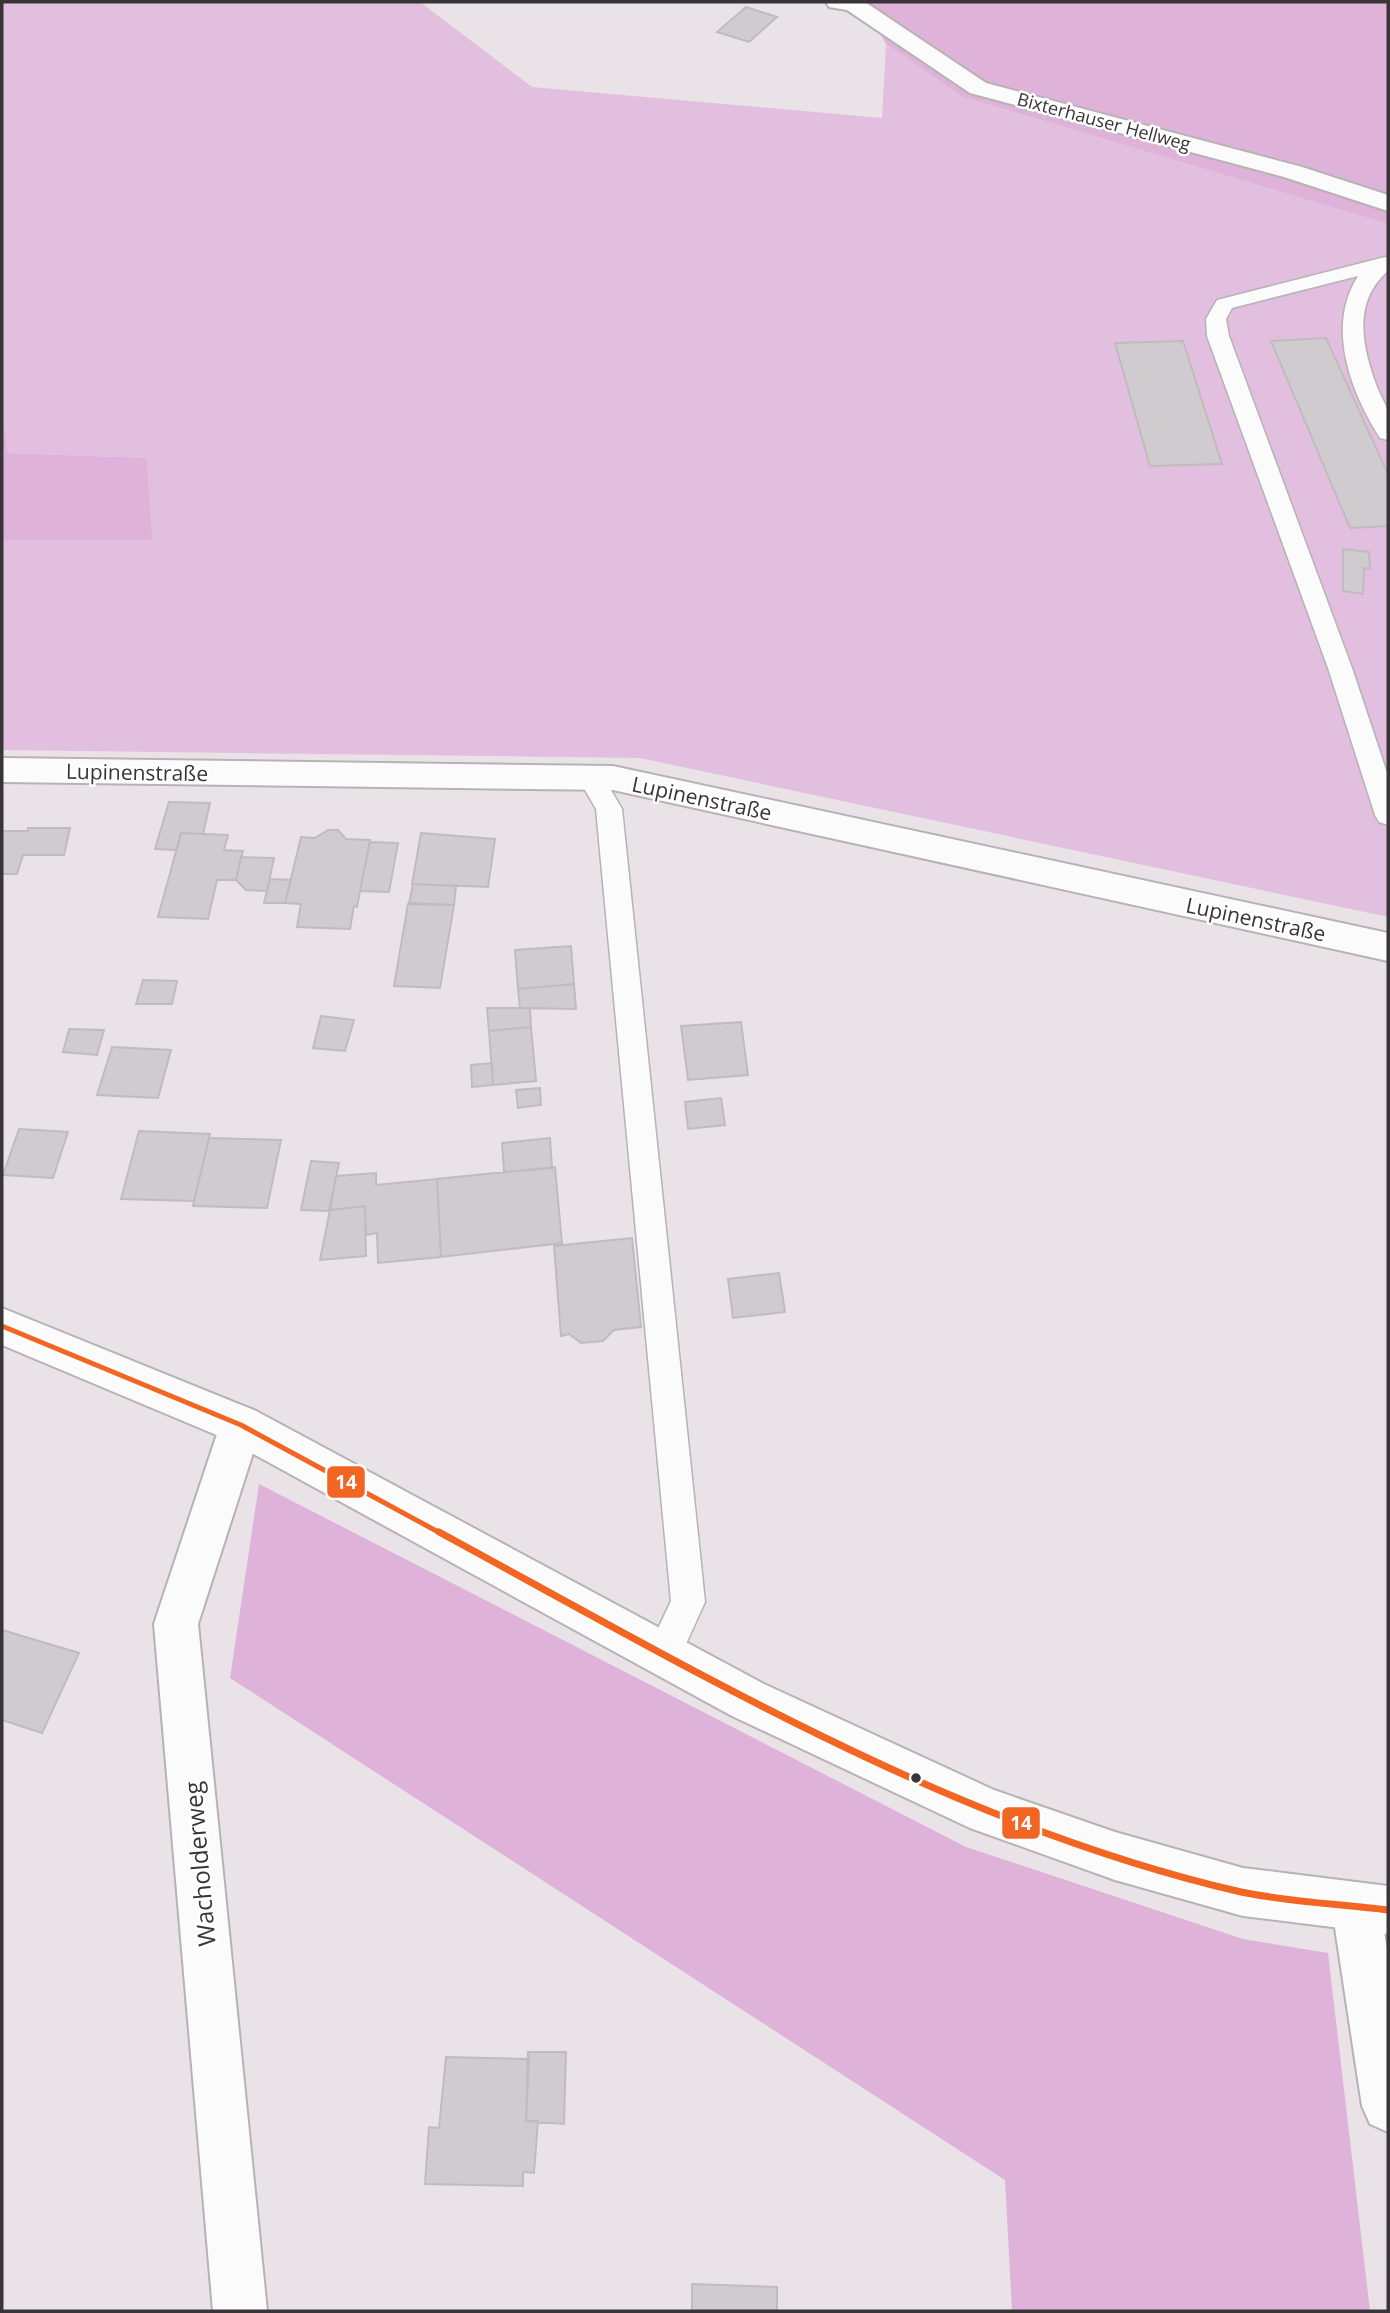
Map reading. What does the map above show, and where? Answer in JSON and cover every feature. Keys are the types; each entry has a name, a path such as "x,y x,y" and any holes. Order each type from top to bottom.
{"street":[{"path":"845,3 887,2"},
{"name":"Bixterhauser Hellweg","path":"845,3 978,88 1293,172 1388,203"},
{"name":"Lupinenstraße","path":"2,770 613,778 1388,947"},
{"path":"2,1326 241,1425 748,1700 987,1811 1115,1856 1243,1892 1372,1909 1388,2106"},
{"name":"Wacholderweg","path":"240,2311 176,1625 241,1425"}],"lane":[{"path":"1386,262 1364,277 1351,317 1354,343 1369,399 1388,433"},
{"path":"1386,262 1224,304 1216,319 1219,336 1340,668 1388,815"},
{"path":"591,778 609,808 688,1602 664,1654"}],"shaded area":[{"path":"2,2 420,2 532,87 882,118 886,44 963,97 1388,224 1388,917 640,758 2,750 2,540 151,540 147,458 8,453 2,411"},
{"path":"864,2 1388,2 1388,224 963,97 886,44"},
{"path":"2,411 8,453 147,458 152,540 2,540"},
{"path":"259,1484 966,1847 1243,1939 1328,1953 1370,2311 1012,2311 1005,2180 230,1678"}],"building":[{"path":"746,7 777,17 749,42 717,32"},
{"path":"1326,338 1388,474 1388,526 1350,528 1271,341"},
{"path":"1183,341 1222,464 1150,466 1115,343"},
{"path":"1343,549 1369,552 1370,569 1364,568 1363,594 1343,591"},
{"path":"169,802 210,803 203,834 181,833 177,850 155,849"},
{"path":"28,828 70,828 64,855 23,855 17,874 2,874 2,831 28,831"},
{"path":"328,830 338,830 346,839 370,840 350,929 297,927 301,904 285,903 301,837 315,838"},
{"path":"181,833 228,835 224,850 243,851 236,880 217,880 208,919 158,917"},
{"path":"421,833 495,839 488,887 412,884"},
{"path":"370,842 398,843 389,892 360,891"},
{"path":"241,857 274,858 267,891 246,890 236,880"},
{"path":"270,879 291,880 285,903 264,903"},
{"path":"413,884 456,886 454,905 409,903"},
{"path":"408,904 454,905 440,988 394,986"},
{"path":"571,946 574,984 518,989 515,950"},
{"path":"143,980 177,981 172,1004 136,1004"},
{"path":"574,984 576,1009 520,1008 518,989"},
{"path":"487,1008 530,1008 531,1027 489,1031"},
{"path":"321,1016 354,1020 345,1051 313,1048"},
{"path":"741,1022 748,1075 688,1080 681,1026"},
{"path":"531,1027 536,1081 493,1085 489,1031"},
{"path":"69,1029 104,1030 97,1055 63,1052"},
{"path":"112,1047 171,1050 158,1098 97,1095"},
{"path":"492,1063 493,1085 472,1087 471,1065"},
{"path":"540,1088 541,1105 518,1108 516,1090"},
{"path":"721,1098 725,1125 688,1129 685,1102"},
{"path":"19,1129 68,1132 53,1178 3,1175"},
{"path":"139,1131 210,1134 194,1201 121,1199"},
{"path":"209,1138 281,1140 267,1208 193,1206"},
{"path":"550,1138 552,1168 504,1172 502,1143"},
{"path":"311,1161 339,1163 329,1211 301,1210"},
{"path":"555,1167 562,1243 441,1257 437,1179"},
{"path":"376,1173 376,1185 437,1179 441,1257 378,1263 377,1233 366,1235 365,1206 330,1210 336,1176"},
{"path":"365,1206 366,1256 320,1260 330,1210"},
{"path":"632,1238 641,1327 614,1330 603,1341 581,1343 569,1334 561,1336 554,1246"},
{"path":"779,1273 785,1312 733,1318 728,1279"},
{"path":"2,1630 79,1653 42,1733 2,1720"},
{"path":"528,2052 566,2052 564,2124 526,2121"},
{"path":"446,2057 529,2059 526,2121 538,2121 534,2173 523,2172 523,2186 425,2184 429,2127 439,2128"},
{"path":"692,2284 777,2287 777,2311 692,2311"}],"transit line":[{"name":"14","path":"2,1326 241,1425 748,1700 987,1811 1115,1856 1243,1892 1388,1910"}]}
